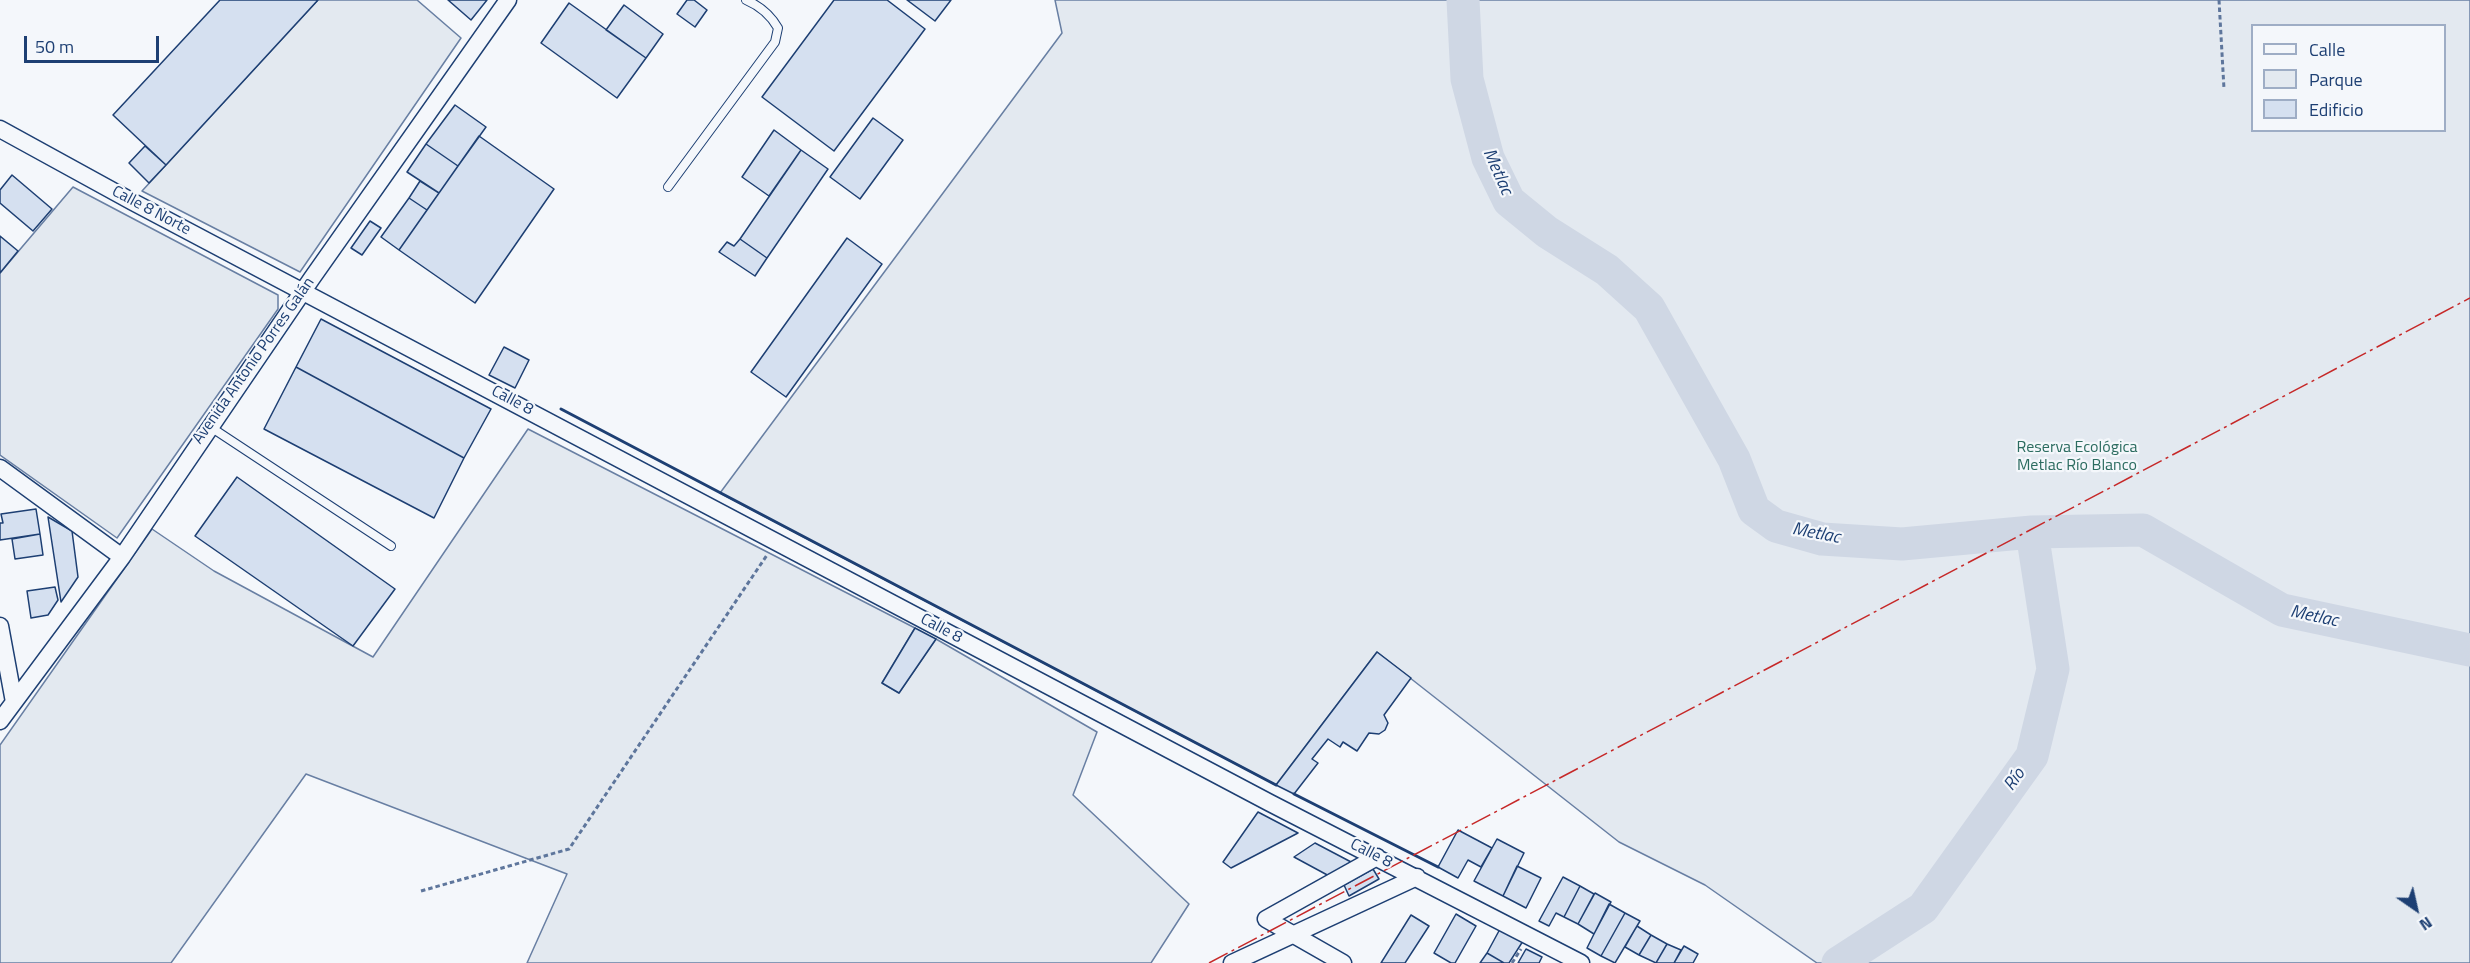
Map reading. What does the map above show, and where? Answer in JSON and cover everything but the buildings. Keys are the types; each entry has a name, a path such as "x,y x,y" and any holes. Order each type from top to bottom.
{"street":[{"name":"Avenida Antonio Porres Galán","path":"5,712 122,557 209,426 507,0"},
{"name":"Calle 8 Norte","path":"0,129 303,291"},
{"name":"Calle 8","path":"303,291 1270,803 1581,963"},
{"path":"0,468 122,557"},
{"path":"0,626 5,712"},
{"path":"1343,963 1266,919 1377,857"},
{"path":"1232,963 1417,877"}],"lane":[{"path":"668,187 776,42 778,28 772,17 759,2 746,0"},
{"path":"209,426 391,546"}],"path":[{"path":"2219,0 2224,89"},
{"path":"421,891 569,849 777,541"}],"green space":[{"path":"318,0 417,0 461,38 300,272 142,191"},
{"name":"Reserva Ecológica Metlac Río Blanco","path":"1055,0 2470,0 2470,963 1817,963 1705,885 1619,842 1377,652 1276,785 720,493 1062,33"},
{"path":"73,187 278,295 278,309 117,538 0,455 0,273"},
{"path":"528,429 915,628 882,683 899,693 936,639 1097,732 1073,795 1189,904 1151,963 527,963 567,874 306,774 171,963 0,963 0,745 152,529 214,571 373,657"}],"waterway":[{"name":"Metlac","path":"1463,0 1467,79 1488,158 1509,201 1547,232 1607,270 1649,308 1734,459 1754,510 1776,526 1822,539 1902,544 2032,532 2143,530 2282,610 2470,650"},
{"name":"Río","path":"1838,963 1923,908 2032,756 2053,669 2032,532"}],"wall":[{"path":"561,409 1276,785"},
{"path":"1294,794 1438,867"}],"power":[{"path":"1209,963 2470,298"}]}
